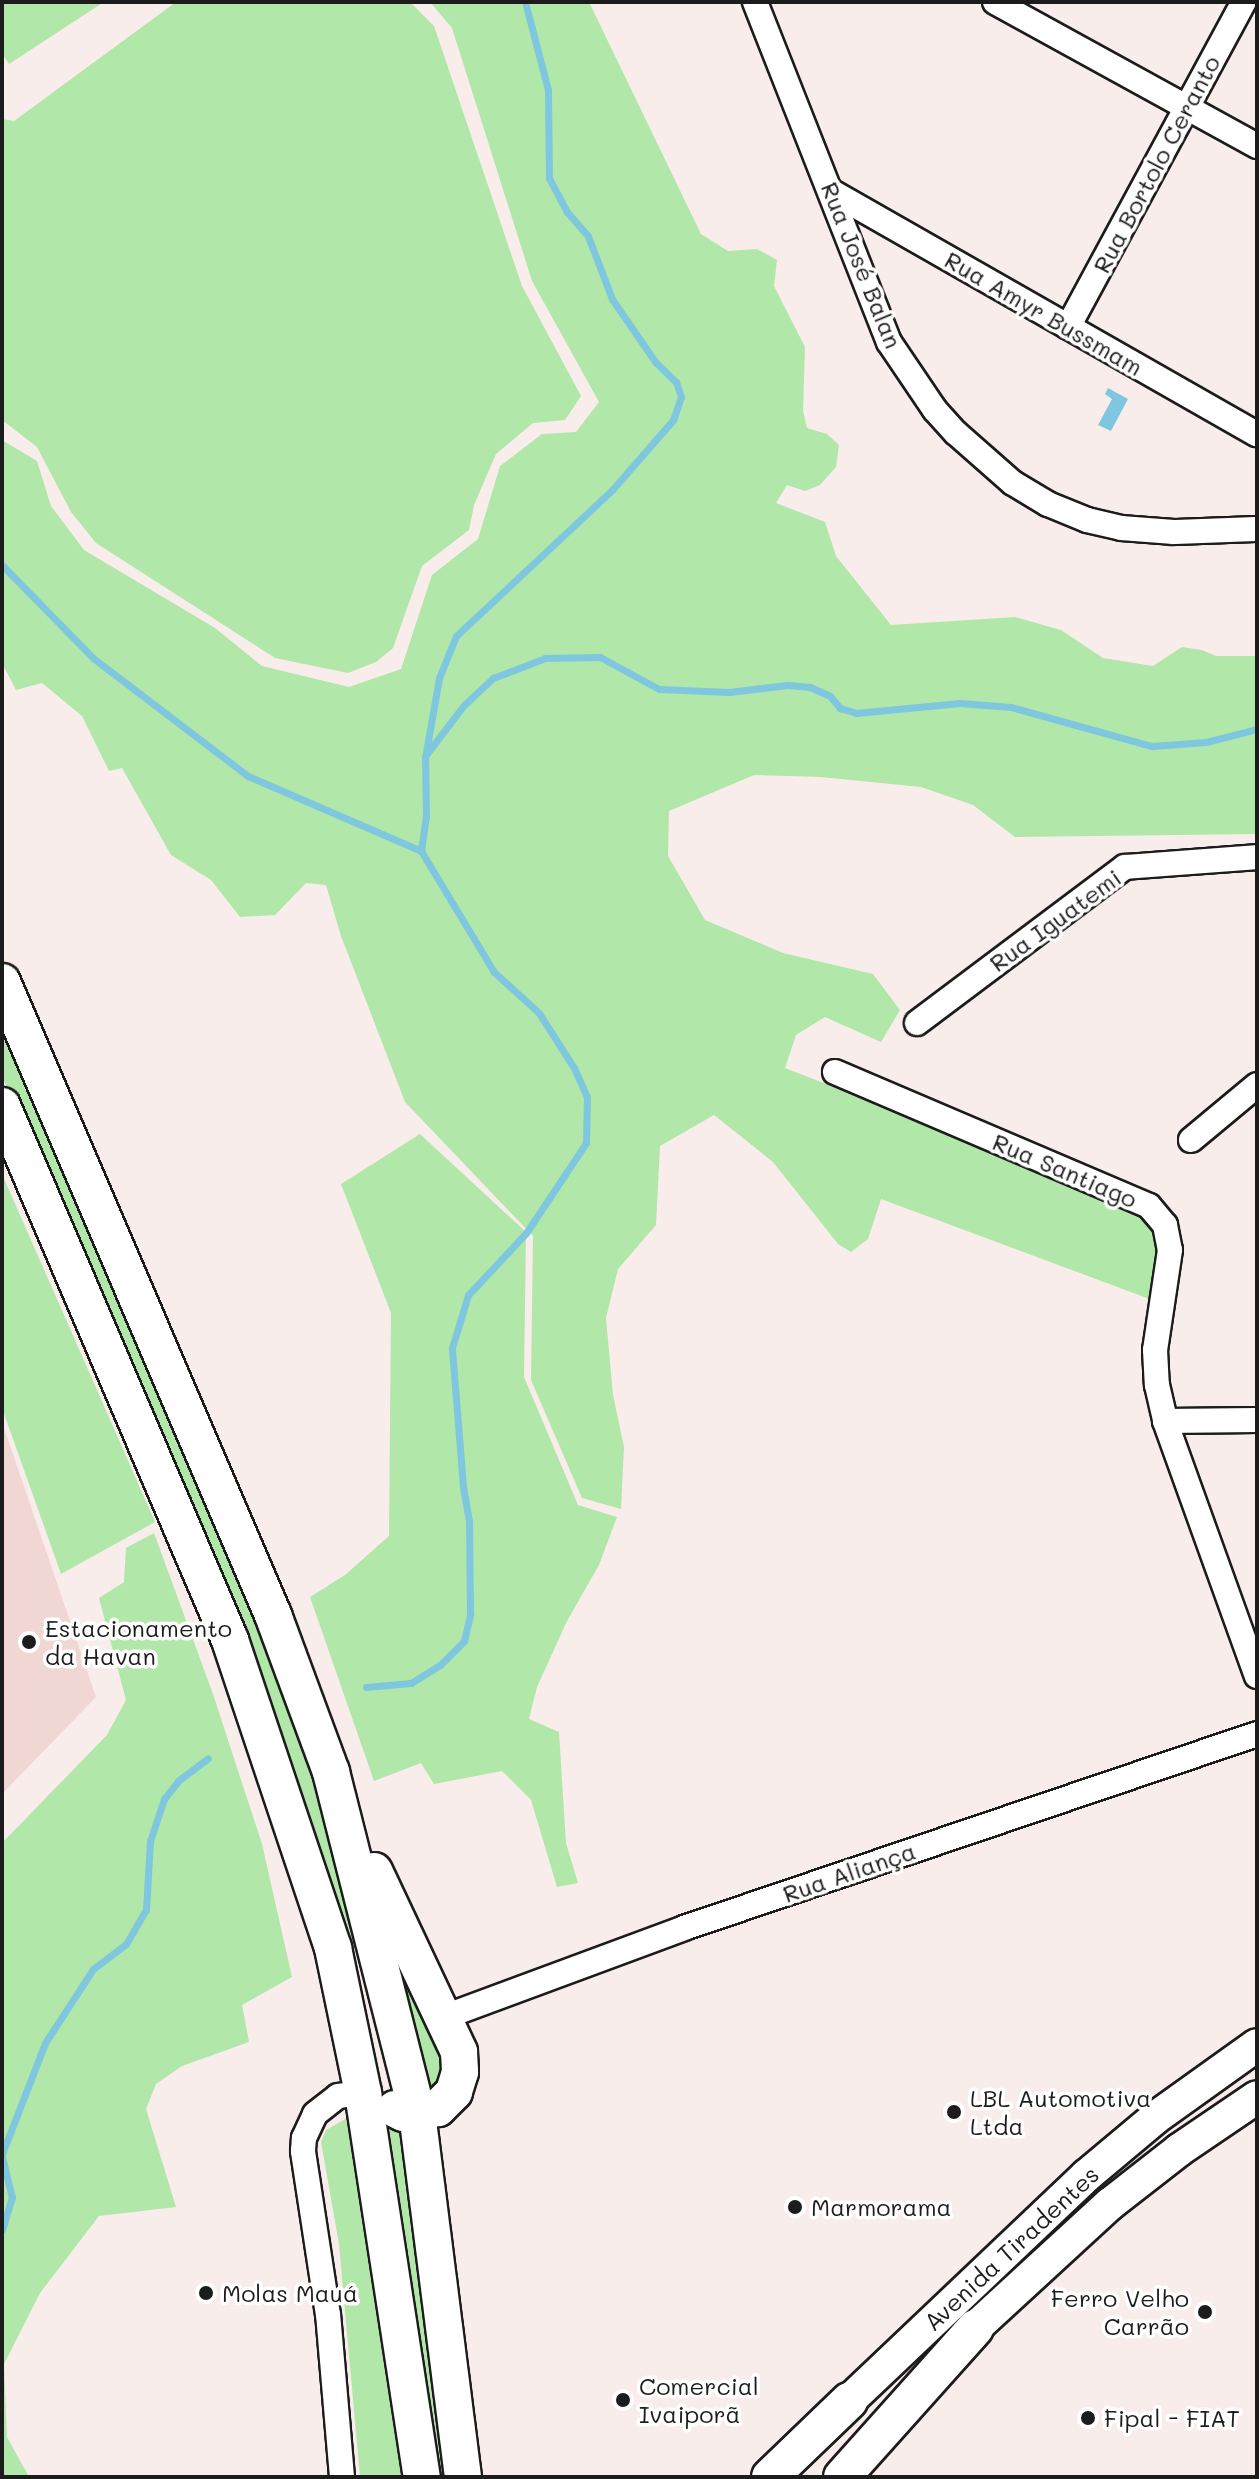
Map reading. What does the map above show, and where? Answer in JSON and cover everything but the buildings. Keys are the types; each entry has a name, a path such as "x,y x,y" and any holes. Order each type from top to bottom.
{"highway":[{"path":"2,982 273,1615 331,1772 403,1936 459,2052 460,2072 454,2092 438,2108 391,2104"},
{"path":"2,1106 230,1640 333,1948 385,2096 391,2104 422,2477"},
{"path":"331,1772 391,2104 474,2477"},
{"path":"842,2477 975,2328"},
{"path":"870,2477 975,2328"},
{"path":"451,2373 463,2477"},
{"path":"770,2477 849,2401"},
{"path":"794,2477 849,2401"}],"main road":[{"name":"Avenida Tiradentes","path":"849,2401 1086,2176 1155,2118 1257,2045"},
{"name":"Avenida Tiradentes","path":"975,2328 1110,2204 1179,2150 1257,2097"},
{"path":"1086,2176 1110,2204"}],"street":[{"name":"Rua José Balan","path":"755,2 889,342 935,410 1013,483 1048,504 1087,520 1121,528 1174,532 1257,529"},
{"path":"995,2 1257,146"},
{"name":"Rua Bortolo Ceranto","path":"1068,327 1244,2"},
{"name":"Rua Amyr Bussmam","path":"832,192 1257,434"},
{"name":"Rua Iguatemi","path":"917,1023 1125,867 1257,857"},
{"name":"Rua Santiago","path":"835,1072 1149,1206 1165,1225 1170,1250 1155,1350 1157,1385 1165,1421 1257,1676"},
{"path":"1191,1140 1257,1085"},
{"path":"1165,1421 1252,1416"},
{"name":"Rua Aliança","path":"444,2017 684,1928 1257,1734"},
{"path":"342,2477 328,2315 303,2151 304,2138 315,2114 338,2096 391,2104"}],"shaded area":[{"name":"Estacionamento da Havan","path":"2,1422 96,1697 2,1794"}],"green space":[{"path":"2,2 104,2 9,64 2,53"},
{"path":"176,2 410,2 434,26 522,286 581,396 565,420 533,423 496,454 474,505 469,530 422,566 393,648 376,662 348,673 275,658 96,543 71,512 37,447 2,420 2,119 14,121"},
{"path":"430,2 589,2 701,234 728,251 757,249 777,260 774,286 805,347 803,411 807,428 827,434 839,445 836,467 820,485 805,491 787,485 776,503 825,522 836,556 891,625 1015,617 1061,630 1103,658 1153,666 1182,647 1216,656 1257,656 1257,834 1015,837 973,805 921,787 821,777 754,775 669,811 668,856 705,920 783,953 873,974 900,1010 881,1042 825,1017 796,1035 785,1068 970,1140 1145,1219 1155,1238 1158,1262 1155,1301 881,1199 868,1239 851,1252 838,1244 773,1162 714,1115 660,1146 656,1225 618,1269 606,1318 613,1395 624,1447 621,1509 582,1498 531,1380 533,1236 405,1102 341,936 326,885 306,883 275,915 240,917 211,880 171,855 122,768 109,771 82,716 42,683 16,690 2,663 2,440 37,461 51,506 84,550 215,628 262,666 349,687 401,669 432,575 478,539 500,466 542,434 576,432 599,402 532,281 452,28"},
{"path":"2,1014 268,1640 319,1782 393,2079 387,2071 352,1937 249,1654 2,1076"},
{"path":"420,1134 526,1232 524,1377 578,1505 617,1517 599,1565 567,1621 537,1687 529,1719 559,1732 566,1843 578,1883 557,1887 531,1800 502,1771 434,1784 421,1763 374,1781 310,1597 345,1575 389,1536 391,1313 341,1184"},
{"path":"2,1174 155,1522 61,1574 2,1408"},
{"path":"154,1533 213,1694 262,1844 292,1977 242,2005 249,2042 182,2066 156,2084 146,2109 176,2207 99,2216 40,2293 4,2364 7,2437 28,2475 2,2477 2,1843 107,1735 126,1700 99,1598 124,1582 126,1548"},
{"path":"396,1955 450,2066 429,2095"},
{"path":"356,2113 408,2477 360,2477 339,2244 321,2142 326,2130"},
{"path":"393,2124 402,2128 448,2477 432,2477 386,2128"}],"water":[{"path":"1108,388 1128,399 1111,431 1098,425 1112,399 1105,394"}],"waterway":[{"path":"426,752 439,678 456,636 612,490 673,420 681,397 676,382 656,363 612,299 588,236 567,212 549,178 548,90 525,2"},
{"path":"2,565 93,658 248,776 421,851"},
{"path":"366,1687 411,1683 440,1665 464,1641 470,1614 469,1521 463,1486 452,1348 468,1295 526,1233 586,1143 587,1097 574,1068 539,1013 494,972 421,851 426,817 425,756 464,705 493,678 545,658 600,657 659,689 729,692 788,685 810,687 830,696 840,708 856,713 960,703 1011,707 1152,746 1206,742 1257,729"},
{"path":"2,2154 45,2043 93,1969 126,1944 146,1910 150,1841 164,1799 179,1780 208,1758"},
{"path":"2,2157 12,2197 2,2229"}],"place":[{"name":"Estacionamento da Havan","path":"29,1642"},
{"name":"LBL Automotiva Ltda","path":"954,2112"},
{"name":"Marmorama","path":"795,2207"},
{"name":"Molas Mauá","path":"206,2293"},
{"name":"Ferro Velho Carrão","path":"1205,2312"},
{"name":"Comercial Ivaiporã","path":"623,2400"},
{"name":"Fipal - FIAT","path":"1088,2418"}]}
